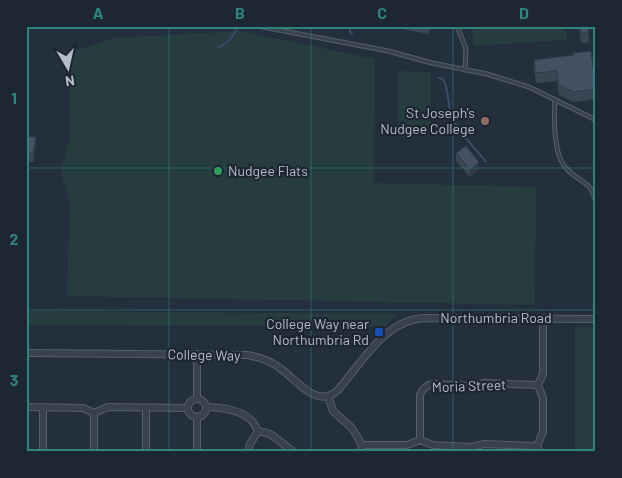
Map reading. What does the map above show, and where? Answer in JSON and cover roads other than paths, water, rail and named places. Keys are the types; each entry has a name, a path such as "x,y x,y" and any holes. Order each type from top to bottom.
{"street":[{"name":"Northumbria Road","path":"328,396 337,391 385,334 398,324 418,318 596,319"},
{"path":"328,396 333,410 352,428 361,449 407,445 420,440 433,445 471,447 484,444 539,449 543,432 542,395 538,385 543,371 543,318"},
{"name":"College Way","path":"26,353 238,354 261,358 278,366 312,394 328,396"},
{"path":"197,354 197,399"},
{"name":"Moria Street","path":"420,440 420,395 428,386 434,384 472,386 484,383 538,385"},
{"path":"188,408 192,401 202,400 206,407 205,413 197,417"},
{"path":"26,407 83,408 94,413 106,408 188,408"},
{"path":"43,407 43,452"},
{"path":"206,407 229,410 240,414 252,421 258,431 270,434 294,452"},
{"path":"146,408 146,452"},
{"path":"188,408 192,415 197,417"},
{"path":"94,413 94,452"},
{"path":"197,417 197,452"},
{"path":"248,452 250,444 258,431"}],"lane":[{"path":"258,26 388,50 432,63 487,74 529,87 596,120"},
{"path":"457,26 466,49 465,70"},
{"path":"555,100 554,121 558,150 564,165 589,186 596,203"}],"waterway":[{"path":"350,26 352,34"},
{"path":"218,47 229,40 236,30"},
{"path":"439,78 443,79 445,84 450,112 455,123 486,162"}],"place":[{"name":"St Joseph's Nudgee College","path":"485,121"},
{"name":"Nudgee Flats","path":"218,171"},
{"name":"College Way near Northumbria Rd","path":"379,332"}]}
